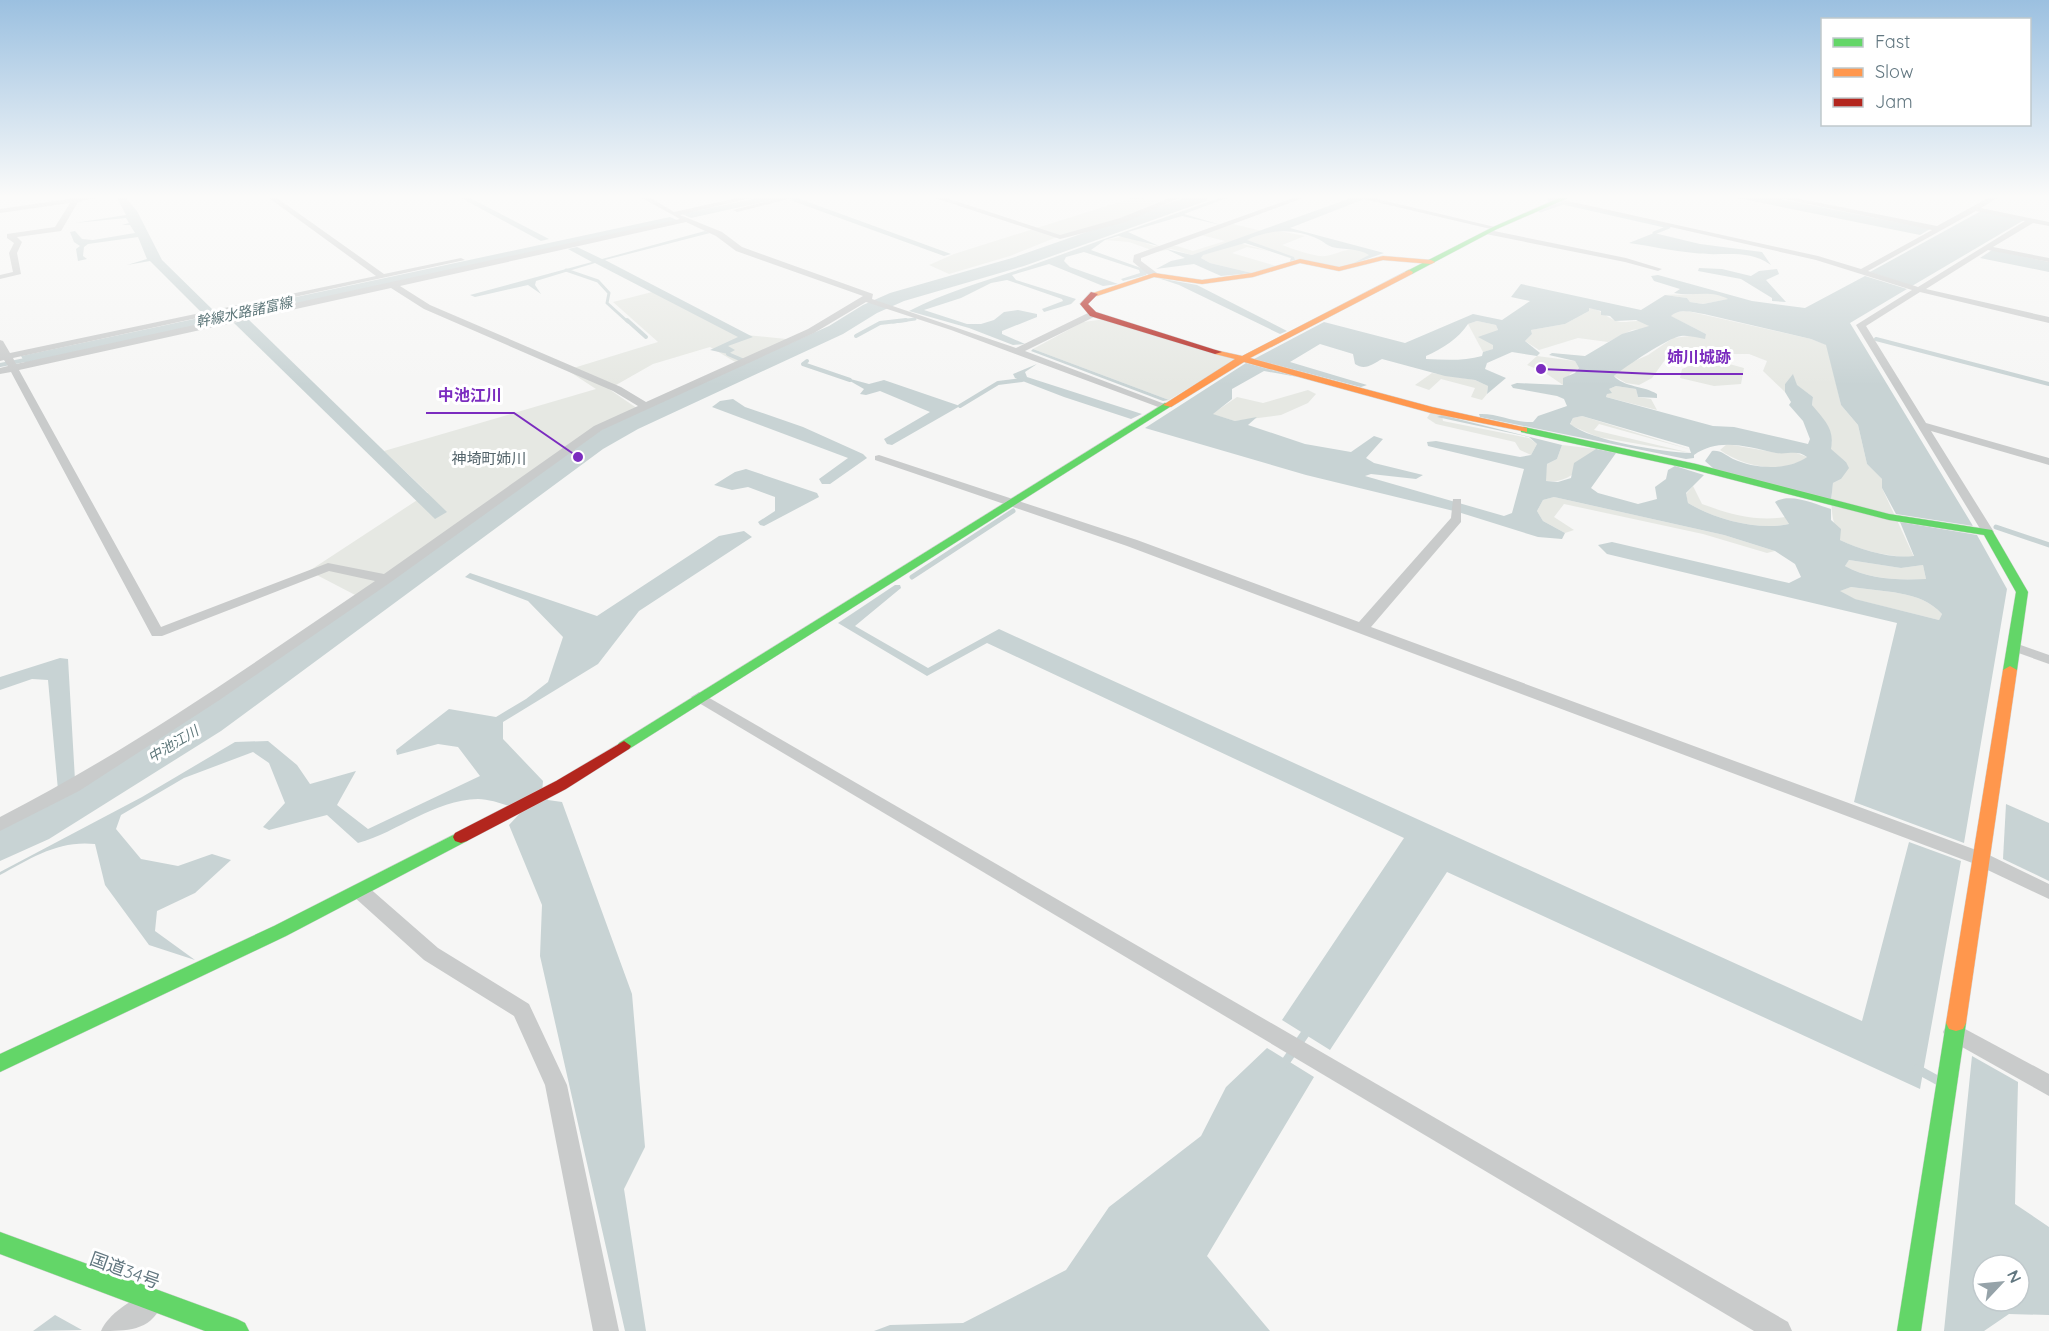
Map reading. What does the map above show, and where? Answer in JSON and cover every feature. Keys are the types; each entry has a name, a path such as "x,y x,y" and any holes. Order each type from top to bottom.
{"main road":[{"path":"1375,260 1339,269 1300,261 1253,275 1202,282 1154,275 1092,295 1084,304 1093,314 1242,359 1431,410 1686,464 1831,504 1927,523 1988,532 2022,592 1909,1331"},
{"path":"1408,260 1431,262"},
{"path":"0,1063 360,891 561,785 1242,359 1435,260"},
{"name":"国道34号","path":"0,1243 237,1331"}],"street":[{"path":"0,277 17,274 14,260"},
{"path":"360,260 382,276"},
{"path":"7,363 456,260"},
{"path":"7,363 393,285 498,260"},
{"path":"0,825 74,788 212,698 386,579 556,455 598,428 811,331 870,296 770,260"},
{"path":"1137,260 1154,275"},
{"path":"1626,260 1658,269"},
{"path":"1824,260 1920,290 2049,320"},
{"path":"1861,272 1883,260"},
{"path":"1968,260 1862,325 1988,532"},
{"path":"393,285 427,307 617,388 645,406"},
{"path":"864,299 1017,351 1165,406"},
{"path":"1017,351 1030,347 1093,314"},
{"path":"0,343 7,363 157,633 328,567 386,579"},
{"path":"1923,425 2049,462"},
{"path":"879,458 1132,543 1981,859 2049,892"},
{"path":"1361,629 1457,519 1457,502"},
{"path":"2015,647 2049,660"},
{"path":"699,697 1779,1331"},
{"path":"360,891 430,954 522,1010 556,1085 606,1331"},
{"path":"1954,1032 2049,1086"},
{"path":"114,1331 155,1300"}],"shaded area":[{"path":"940,260 996,260 949,274 929,265"},
{"path":"1205,260 1256,260 1276,266 1252,273"},
{"path":"1297,260 1360,260 1335,268"},
{"path":"656,291 746,335 796,340 742,366 710,347 653,364 609,389 641,411 599,430 361,598 309,571 428,493 384,451 596,389 567,370 658,342 613,302"},
{"path":"1699,292 1719,294 1729,299 1703,304 1690,302 1687,298 1665,295 1690,294"},
{"path":"1589,308 1598,310 1616,321 1639,321 1649,326 1632,330 1608,342 1578,338 1539,350 1525,341 1532,334 1531,330 1565,324 1589,311"},
{"path":"1687,311 1811,339 1827,345 1841,405 1858,425 1867,464 1882,479 1882,488 1914,557 1876,553 1840,540 1833,519 1832,491 1833,483 1841,479 1846,462 1830,449 1832,442 1812,405 1813,397 1796,385 1793,375 1785,384 1785,392 1763,371 1767,361 1749,354 1726,354 1722,362 1744,368 1741,384 1714,386 1680,378 1682,369 1694,364 1667,357 1652,378 1639,385 1626,383 1614,376 1630,363 1648,355 1673,338 1706,334 1670,316 1675,312"},
{"path":"1106,319 1236,359 1169,400 1033,349 1083,322"},
{"path":"1477,321 1496,325 1498,330 1494,349 1483,352 1468,324"},
{"path":"1537,356 1575,361 1579,368 1570,374 1563,385 1544,372 1527,365"},
{"path":"1432,373 1475,380 1488,386 1487,394 1482,400 1471,397 1475,388 1441,379 1429,390 1415,385"},
{"path":"1616,386 1636,389 1638,397 1651,399 1657,410 1606,397 1609,389"},
{"path":"1308,390 1316,394 1308,403 1281,415 1235,421 1212,414 1237,397 1263,403"},
{"path":"1431,412 1442,415 1443,421 1529,438 1537,444 1531,455 1520,450 1515,442 1436,424 1427,418"},
{"path":"1582,416 1692,450 1599,424 1594,430 1691,453 1598,437 1570,425 1573,418"},
{"path":"1727,444 1778,453 1794,452 1807,457 1787,466 1764,467 1740,461 1720,450"},
{"path":"1562,445 1596,449 1569,477 1562,480 1545,481 1547,464 1557,459"},
{"path":"1693,486 1702,504 1743,516 1785,517 1789,524 1750,525 1710,514 1688,503 1686,494"},
{"path":"1554,497 1724,535 1775,551 1767,553 1703,534 1564,504 1554,517 1574,530 1565,533 1543,521 1537,511 1543,500"},
{"path":"1849,560 1901,568 1923,565 1926,579 1874,577 1845,566"},
{"path":"1851,587 1912,596 1933,606 1942,614 1939,620 1854,599 1839,591"}],"water":[{"path":"143,260 162,260 214,311 202,313 150,261 127,265"},
{"path":"469,260 499,260 25,363 21,356"},
{"path":"589,260 605,260 753,337 728,346 735,350 728,354 710,350 738,337 595,263 536,281 535,285 541,294 528,285 475,297 470,295 592,262"},
{"path":"1046,260 1064,260 1070,267 1118,284 1103,286 1049,264 1012,275 1016,280 1076,299 1071,304 1044,312 1042,309 1063,301 1062,299 1007,280 991,283 961,298 924,310 967,324 981,324 994,320 1004,312 1018,310 1037,314 1037,317 1002,331 1002,334 1025,344 1013,345 969,328 909,311 957,290"},
{"path":"1109,260 1119,260 1148,272 1146,275 1123,281 1121,279 1140,273 1139,270"},
{"path":"1205,260 1252,273 1221,276 1194,264 1156,269 1171,261"},
{"path":"1892,260 1956,260 1912,286 1870,272"},
{"path":"1990,260 2040,260 2049,262 2049,272"},
{"path":"1699,268 1722,269 1751,276 1759,271 1777,269 1779,274 1766,280 1786,302 1772,301 1772,298 1741,279 1698,271"},
{"path":"1658,275 1752,301 1805,308 1865,276 1907,289 1850,323 1973,526 1896,514 1882,488 1882,479 1867,464 1858,425 1841,405 1826,345 1811,339 1704,314 1682,311 1671,316 1706,334 1705,339 1681,336 1667,341 1614,376 1623,382 1652,391 1657,394 1657,398 1638,397 1636,389 1616,386 1609,389 1612,393 1607,394 1606,397 1713,426 1734,427 1808,444 1810,439 1803,421 1789,405 1791,402 1785,392 1785,384 1793,374 1797,385 1813,397 1812,405 1828,425 1832,442 1831,449 1846,462 1849,468 1841,479 1833,483 1831,501 1714,469 1705,461 1712,451 1715,451 1751,465 1771,467 1790,465 1807,457 1799,453 1776,453 1744,446 1724,445 1704,449 1694,455 1694,458 1686,459 1480,417 1479,414 1486,414 1533,422 1538,416 1567,406 1564,399 1557,396 1513,388 1511,385 1517,383 1563,385 1563,378 1575,373 1579,368 1575,361 1549,355 1552,353 1585,356 1622,334 1649,326 1636,320 1615,321 1610,316 1601,315 1601,311 1589,308 1589,311 1565,324 1531,330 1532,334 1525,341 1540,353 1537,356 1512,352 1487,363 1485,369 1506,378 1487,394 1488,386 1475,380 1445,376 1382,359 1362,367 1355,364 1353,354 1320,344 1290,362 1367,385 1361,387 1254,359 1324,322 1405,343 1473,314 1502,320 1530,301 1511,297 1521,284 1641,310 1665,295 1687,298 1690,302 1703,304 1728,299 1715,294 1674,293 1680,289 1654,281 1651,276","holes":["1477,321 1496,325 1498,330 1478,337 1493,345 1493,349 1483,352 1482,356 1469,359 1426,359 1426,356 1455,338 1468,324","1582,416 1689,447 1691,453 1646,448 1594,436 1570,424 1573,418"]},
{"path":"1158,278 1197,285 1287,331 1280,334 1179,285"},
{"path":"248,319 447,512 435,519 234,323"},
{"path":"1033,349 1169,400 1163,401 1031,351"},
{"path":"1246,363 1298,377 1264,371 1232,389 1232,399 1213,414 1235,421 1257,417 1248,425 1305,444 1351,452 1374,436 1383,439 1366,458 1374,463 1423,475 1416,479 1371,474 1365,476 1504,516 1512,513 1524,469 1428,446 1427,442 1436,441 1520,457 1531,455 1537,444 1529,437 1437,417 1442,415 1562,445 1557,459 1547,464 1546,481 1558,482 1571,478 1574,463 1596,449 1616,453 1591,488 1598,493 1638,504 1657,499 1655,487 1666,479 1668,470 1675,466 1704,475 1686,493 1688,503 1723,519 1750,525 1789,524 1775,502 1788,498 1810,502 1831,509 1831,520 1841,529 1840,540 1886,555 1905,557 1914,556 1900,522 1977,535 2007,589 1964,843 1854,802 1897,623 1607,554 1598,545 1612,542 1789,583 1801,577 1795,564 1775,551 1724,535 1554,497 1543,500 1537,511 1543,521 1565,533 1562,539 1538,537 1458,512 1306,475 1145,428","holes":["1849,560 1901,568 1923,565 1926,579 1874,577 1845,566","1851,587 1912,596 1923,600 1942,614 1939,620 1855,599 1840,591"]},
{"path":"1037,364 1025,372 1027,377 1142,414 1131,419 1015,378 1013,374"},
{"path":"843,377 869,384 884,380 960,406 892,445 887,444 884,439 930,412 880,391 866,395 860,394 864,389"},
{"path":"733,399 745,407 803,427 863,454 867,458 830,484 822,484 819,479 848,458 712,407 720,401"},
{"path":"746,469 817,493 819,497 764,526 760,525 758,522 775,511 775,497 748,487 732,490 714,485 735,472"},
{"path":"744,531 752,537 639,611 598,664 503,722 503,739 543,781 542,793 548,800 562,802 632,994 645,1147 624,1189 646,1331 625,1331 540,956 542,905 509,825 523,810 483,799 462,801 431,810 387,832 358,843 327,815 269,830 263,827 285,803 269,763 253,752 184,778 121,815 116,829 141,859 178,866 212,854 231,860 195,893 157,911 155,931 195,960 149,945 105,885 95,844 82,843 57,848 0,875 0,872 142,797 235,742 268,741 297,765 310,784 356,771 337,805 368,829 480,776 458,747 438,744 397,755 396,750 449,709 496,717 526,699 548,682 563,637 528,601 465,577 470,573 597,616 719,536"},
{"path":"895,585 900,585 901,588 855,626 928,668 999,629 1862,1021 1909,842 1961,861 1920,1089 1447,872 1330,1050 1282,1020 1404,838 987,643 927,676 838,623"},
{"path":"60,658 68,659 75,780 58,790 48,680 32,679 0,690 0,677"},
{"path":"2006,804 2049,823 2049,881 2003,859"},
{"path":"1267,1048 1314,1077 1207,1256 1270,1331 874,1331 890,1325 963,1323 1066,1270 1109,1207 1201,1136 1226,1087"},
{"path":"1972,1056 2018,1082 2015,1204 2049,1227 2049,1315 2009,1314 1984,1331 1944,1331"},
{"path":"55,1315 82,1330 33,1331"}],"waterway":[{"name":"中池江川","path":"0,846 34,829 208,723 594,444 629,424 836,330 870,309 897,297 1023,260"},
{"path":"566,270 598,281 609,293 607,303 628,322"},
{"path":"893,322 915,319"},
{"path":"627,320 646,337"},
{"path":"856,336 880,323 906,320"},
{"path":"1876,339 2049,384"},
{"path":"728,354 742,360"},
{"name":"幹線水路諸富線","path":"0,365 30,359"},
{"path":"807,361 803,364 850,380"},
{"path":"960,406 998,383 1022,380"},
{"path":"912,577 1013,511"},
{"path":"1996,527 2049,545"},
{"path":"1282,1067 1309,1028"},
{"path":"1917,1069 1937,1080"}],"traffic: fast":[{"path":"1409,272 1432,260"},
{"path":"624,746 1168,405"},
{"path":"1524,430 1696,467 1889,517 1988,532 2022,592 2010,670"},
{"path":"0,1063 280,931 461,837"},
{"path":"1909,1331 1956,1023"},
{"path":"0,1243 237,1331"}],"traffic: slow":[{"path":"1094,294 1154,275 1202,282 1253,275 1300,261 1339,269 1375,260"},
{"path":"1408,260 1431,262"},
{"path":"1168,405 1242,359 1409,272"},
{"path":"1218,352 1431,410 1524,430"},
{"path":"1956,1023 2010,670"}],"traffic: jam":[{"path":"1094,294 1084,304 1093,314 1218,352"},
{"path":"461,837 561,785 624,746"}],"place":[{"name":"姉川城跡","path":"1541,369"},
{"name":"中池江川","path":"578,457"}],"district":[{"name":"神埼町姉川","path":"489,458"}]}
